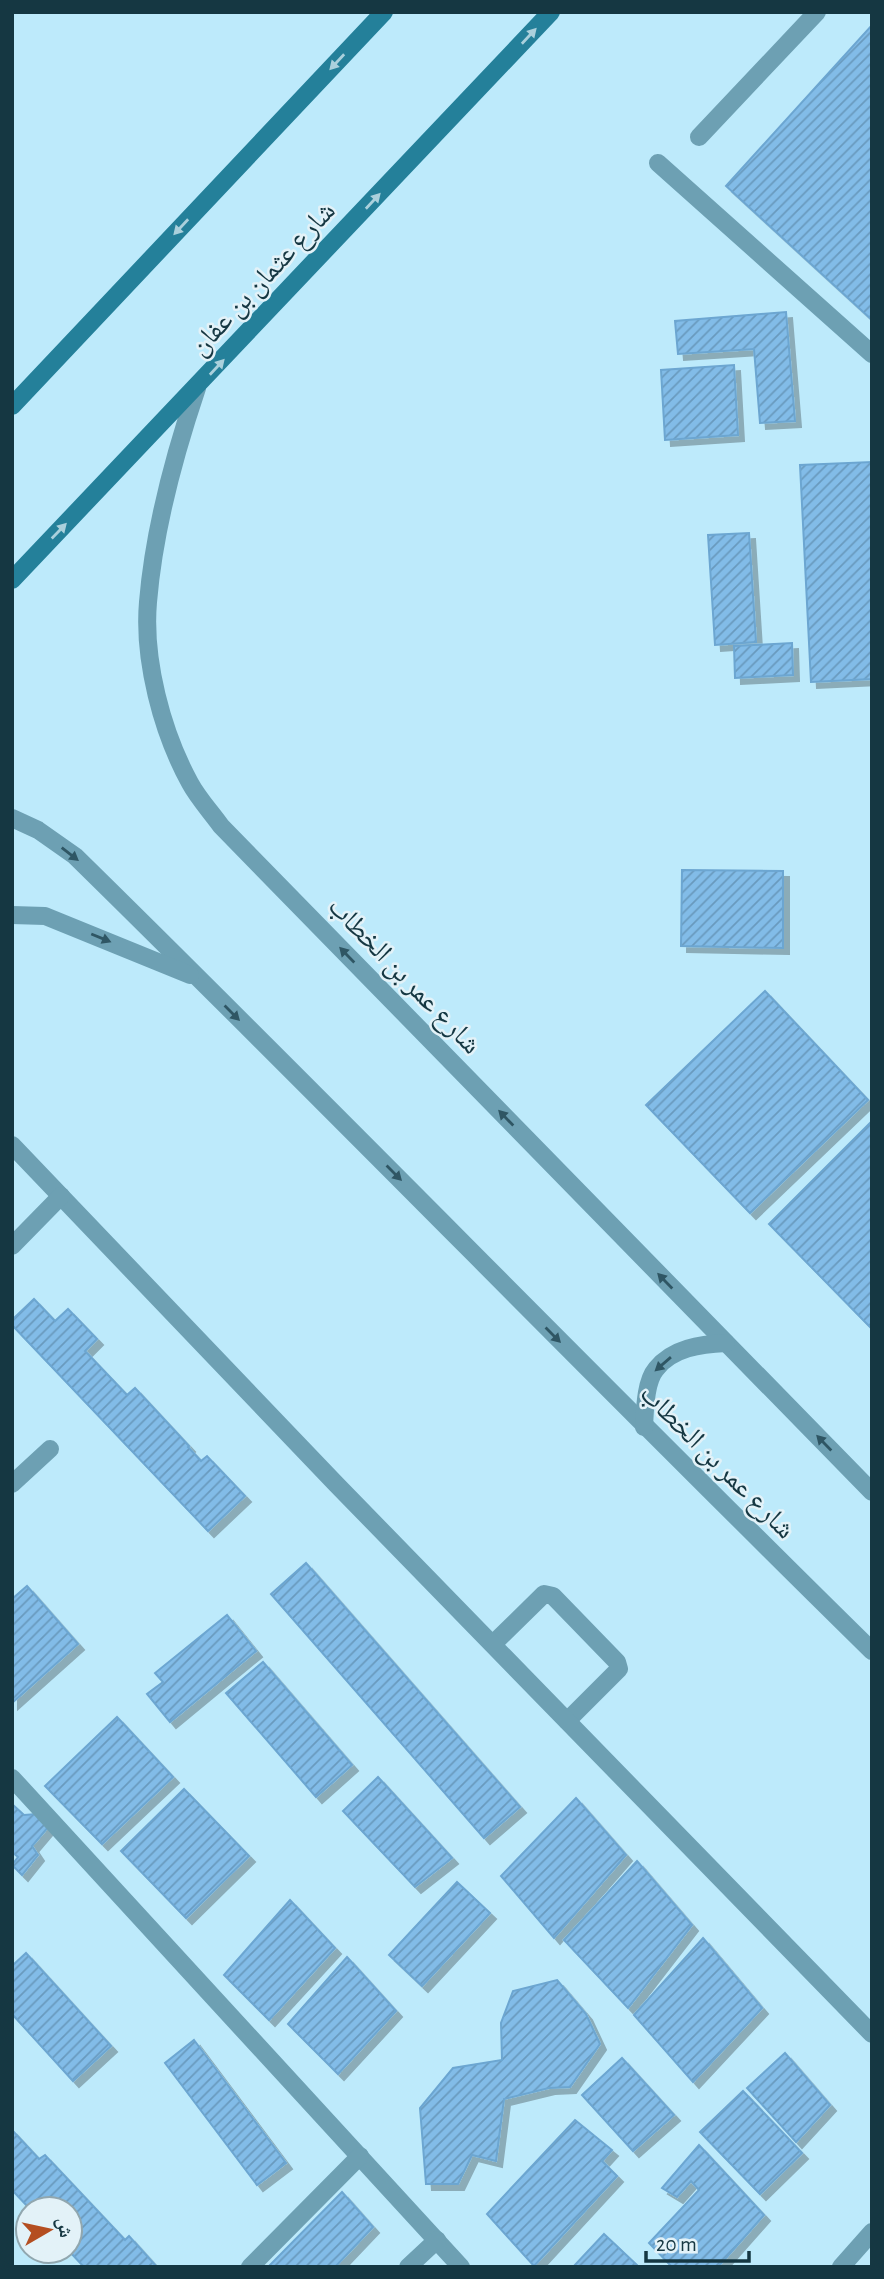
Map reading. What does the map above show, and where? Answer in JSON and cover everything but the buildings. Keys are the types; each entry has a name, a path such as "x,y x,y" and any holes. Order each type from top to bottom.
{"main road":[{"path":"12,406 384,12"},
{"name":"شارع عثمان بن عفان","path":"12,580 551,12"}],"street":[{"path":"699,137 817,12"},
{"path":"658,163 872,354"},
{"name":"شارع عمر بن الخطاب","path":"197,388 178,443 165,499 147,604 150,666 164,726 190,783 221,826 872,1492"},
{"name":"شارع عمر بن الخطاب","path":"12,818 38,830 75,856 362,1141 644,1427 872,1651"},
{"path":"12,915 45,916 197,978"},
{"path":"12,1145 872,2034"},
{"path":"12,1246 61,1196"},
{"path":"644,1427 646,1397 655,1369 675,1354 699,1344 726,1343"},
{"path":"12,1484 50,1449"},
{"path":"493,1644 547,1594 617,1662 619,1669 567,1721"},
{"path":"12,1778 461,2267"},
{"path":"250,2267 360,2156"},
{"path":"846,2265 872,2232"},
{"path":"408,2267 437,2240"}]}
